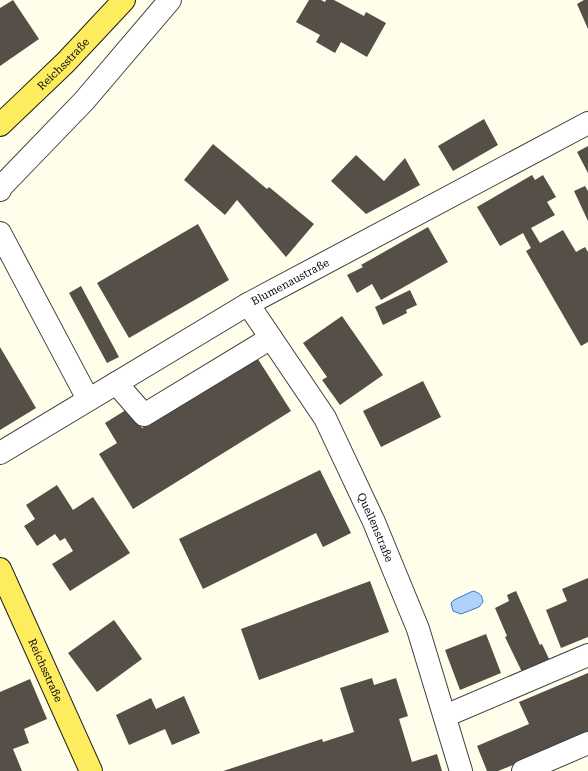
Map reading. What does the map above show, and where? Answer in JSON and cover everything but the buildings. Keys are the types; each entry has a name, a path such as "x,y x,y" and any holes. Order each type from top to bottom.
{"main road":[{"name":"Reichsstraße","path":"0,125 66,62 124,0"},
{"name":"Reichsstraße","path":"0,569 91,771"}],"street":[{"path":"0,190 84,101 170,0"},
{"name":"Blumenaustraße","path":"0,453 248,304 588,123"},
{"path":"0,233 88,399"},
{"name":"Quellenstraße","path":"248,304 325,418 374,522 418,628 461,771"},
{"path":"116,383 144,415 271,338"},
{"path":"445,716 588,655"},
{"path":"523,771 588,743"}],"water":[{"path":"473,591 479,594 482,598 483,602 479,607 461,614 453,611 451,603 454,600"}]}
